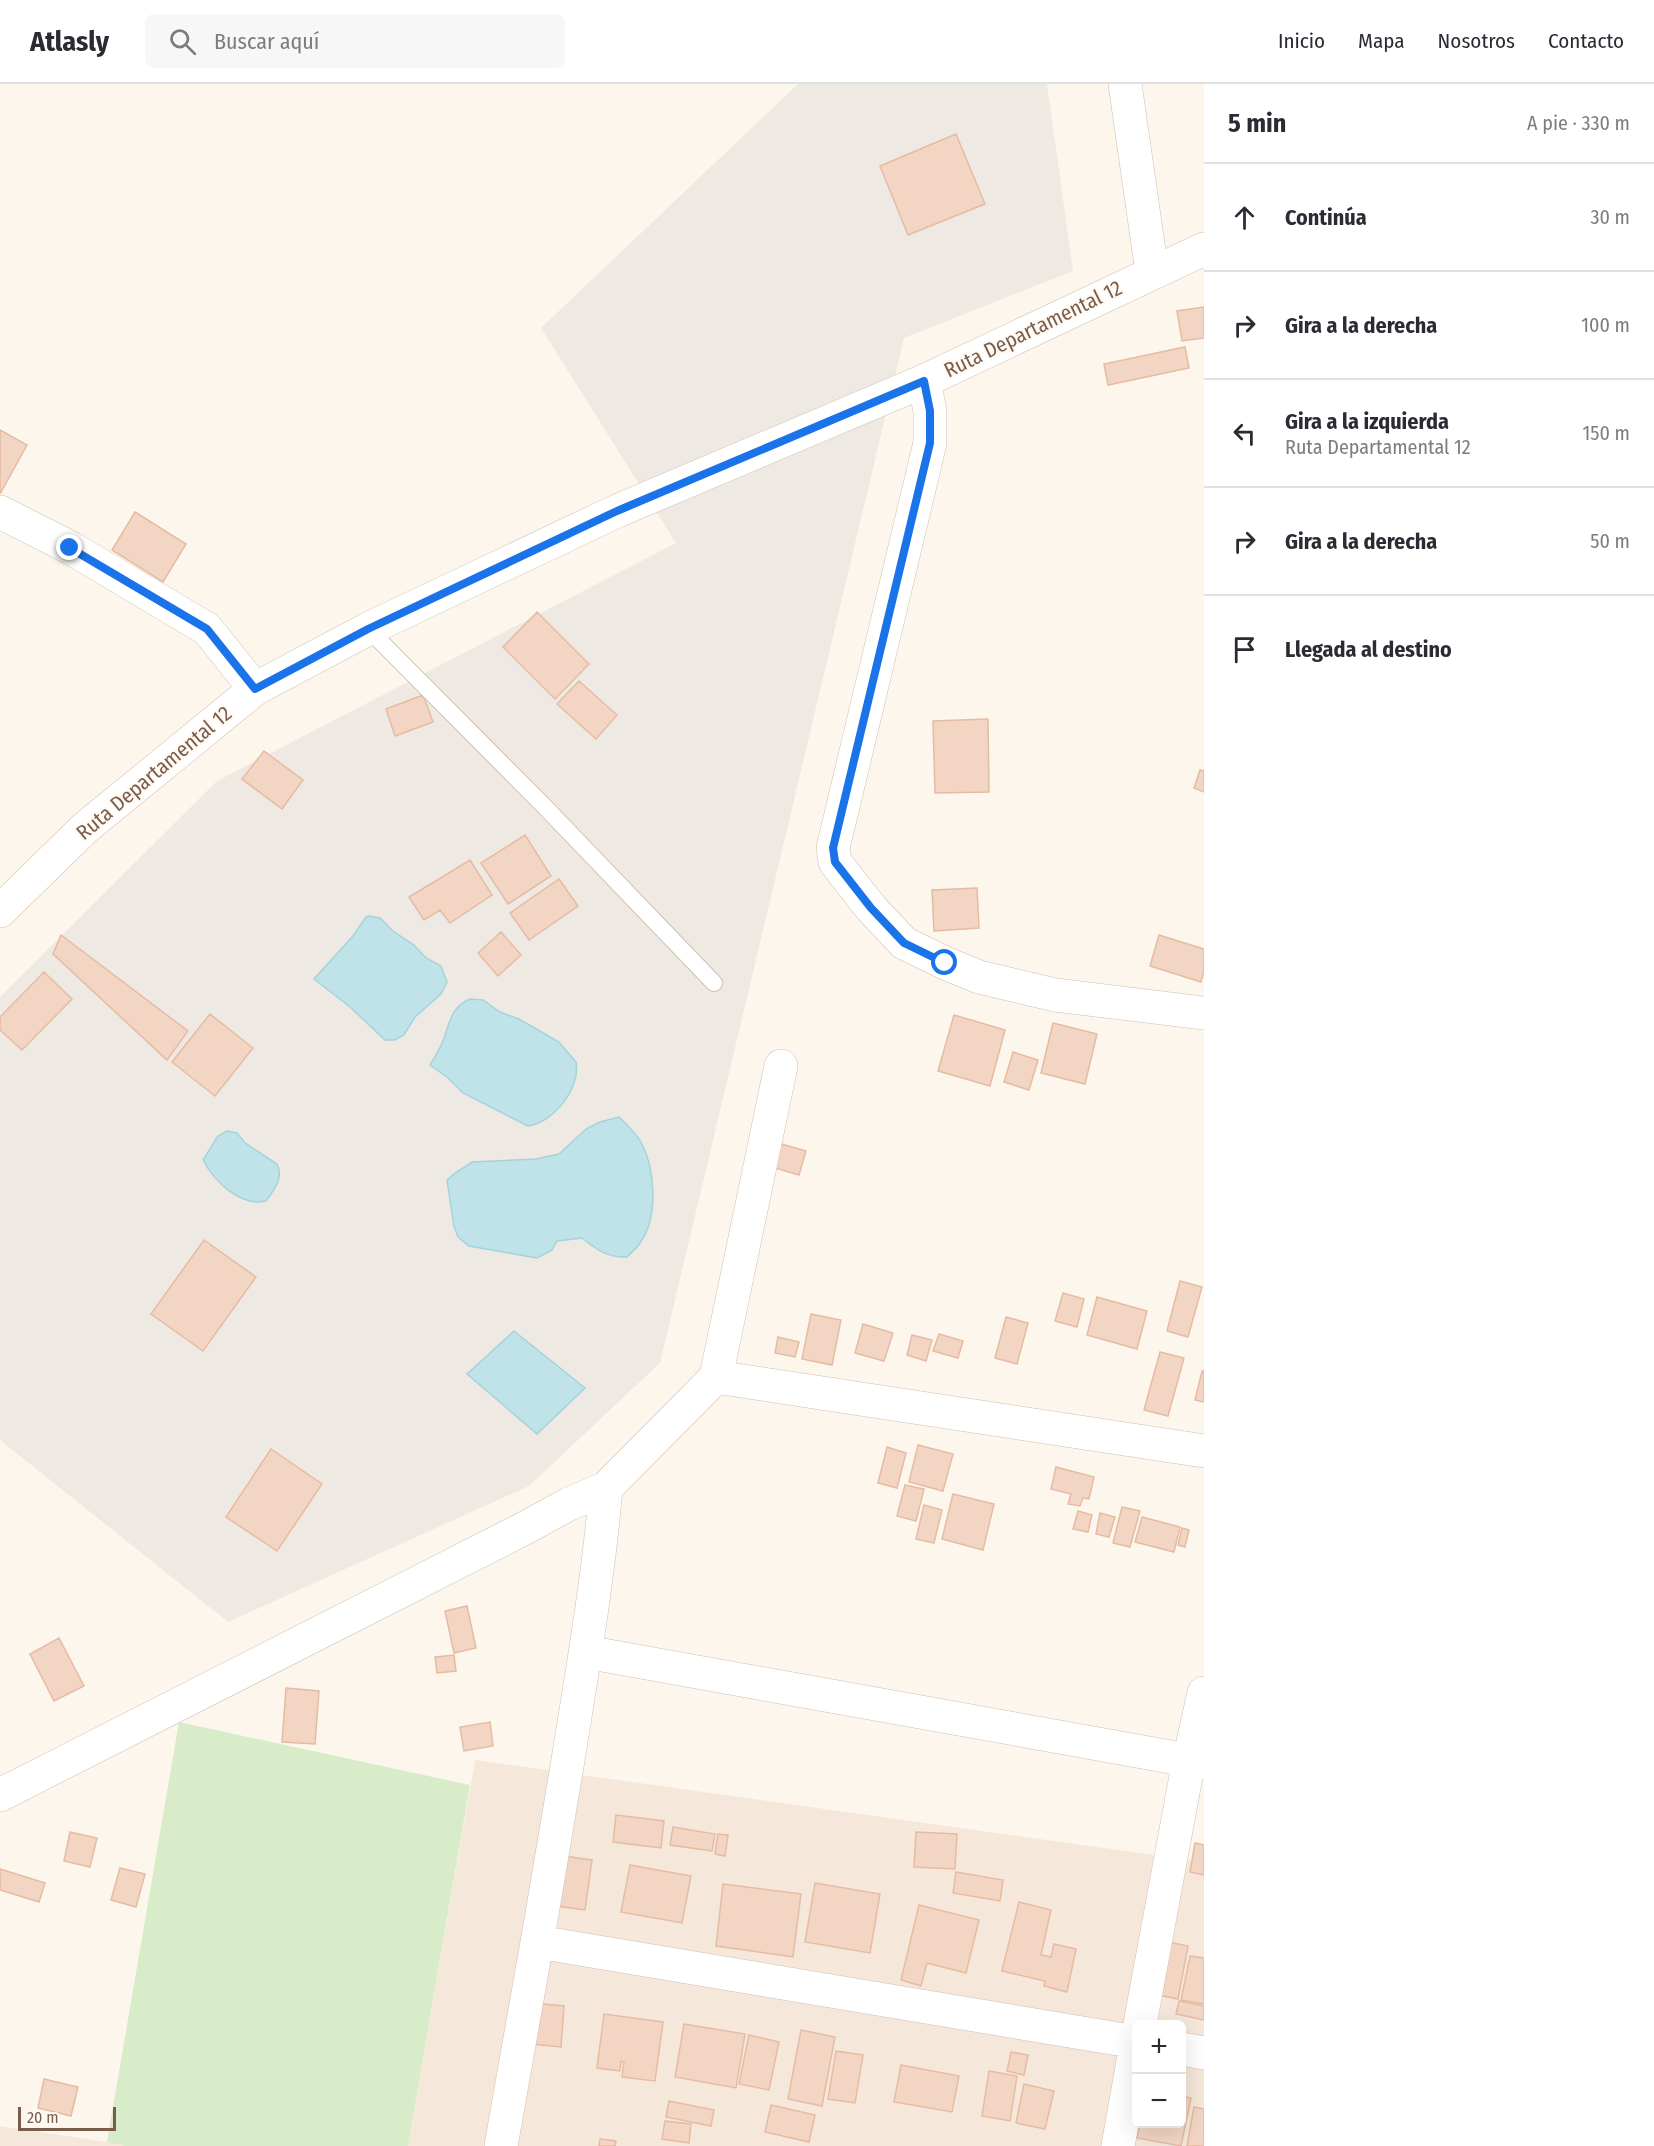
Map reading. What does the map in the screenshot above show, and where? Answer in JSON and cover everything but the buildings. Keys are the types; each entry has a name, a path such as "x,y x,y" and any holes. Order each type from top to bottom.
{"street":[{"path":"1125,84 1152,272"},
{"name":"Ruta Departamental 12","path":"0,910 85,828 255,689 368,629 617,511 924,381 1204,249"},
{"path":"924,381 930,411 930,443 833,848 835,862 871,908 904,943 979,977 1055,995 1204,1013"},
{"path":"0,512 70,548 207,629 255,689"},
{"path":"0,1795 569,1504 606,1488 716,1377 781,1066"},
{"path":"716,1377 1204,1451"},
{"path":"501,2146 538,1942 586,1652 601,1549 606,1488"},
{"path":"586,1652 1197,1761"},
{"path":"1141,2020 1197,1761 1204,1693"},
{"path":"538,1942 1132,2042"},
{"path":"1186,2050 1204,2053"},
{"path":"1118,2146 1132,2070"}],"lane":[{"path":"368,629 543,805 714,983"}],"shaded area":[{"path":"798,84 1047,84 1073,271 904,338 660,1363 529,1486 228,1622 0,1440 0,997 217,781 676,543 541,328"},
{"path":"475,1760 1204,1862 1204,2146 408,2146"},
{"path":"0,2126 107,2142 124,2146 0,2146"}],"green space":[{"path":"179,1722 470,1785 408,2146 124,2146 107,2142"}],"water":[{"path":"369,916 380,918 394,932 414,945 426,958 441,966 447,982 441,994 415,1017 404,1035 395,1040 385,1040 350,1007 314,979"},
{"path":"470,999 483,1000 500,1012 519,1019 559,1042 576,1062 574,1083 570,1093 547,1118 528,1126 463,1093 447,1077 430,1065 441,1046 454,1012"},
{"path":"619,1117 634,1132 646,1153 653,1193 650,1220 646,1232 639,1245 627,1257 603,1252 582,1238 557,1241 552,1250 537,1258 469,1246 458,1237 454,1226 447,1180 455,1173 472,1162 536,1159 559,1154 586,1129"},
{"path":"227,1131 237,1133 245,1143 277,1164 279,1179 266,1201 247,1200 229,1191 214,1176 203,1160 218,1136"},
{"path":"514,1331 585,1388 537,1434 467,1374"}],"route":[{"path":"70,548 207,629 255,689 368,629 617,511 924,381 930,411 930,443 833,848 835,862 871,908 904,943 945,963"}]}
